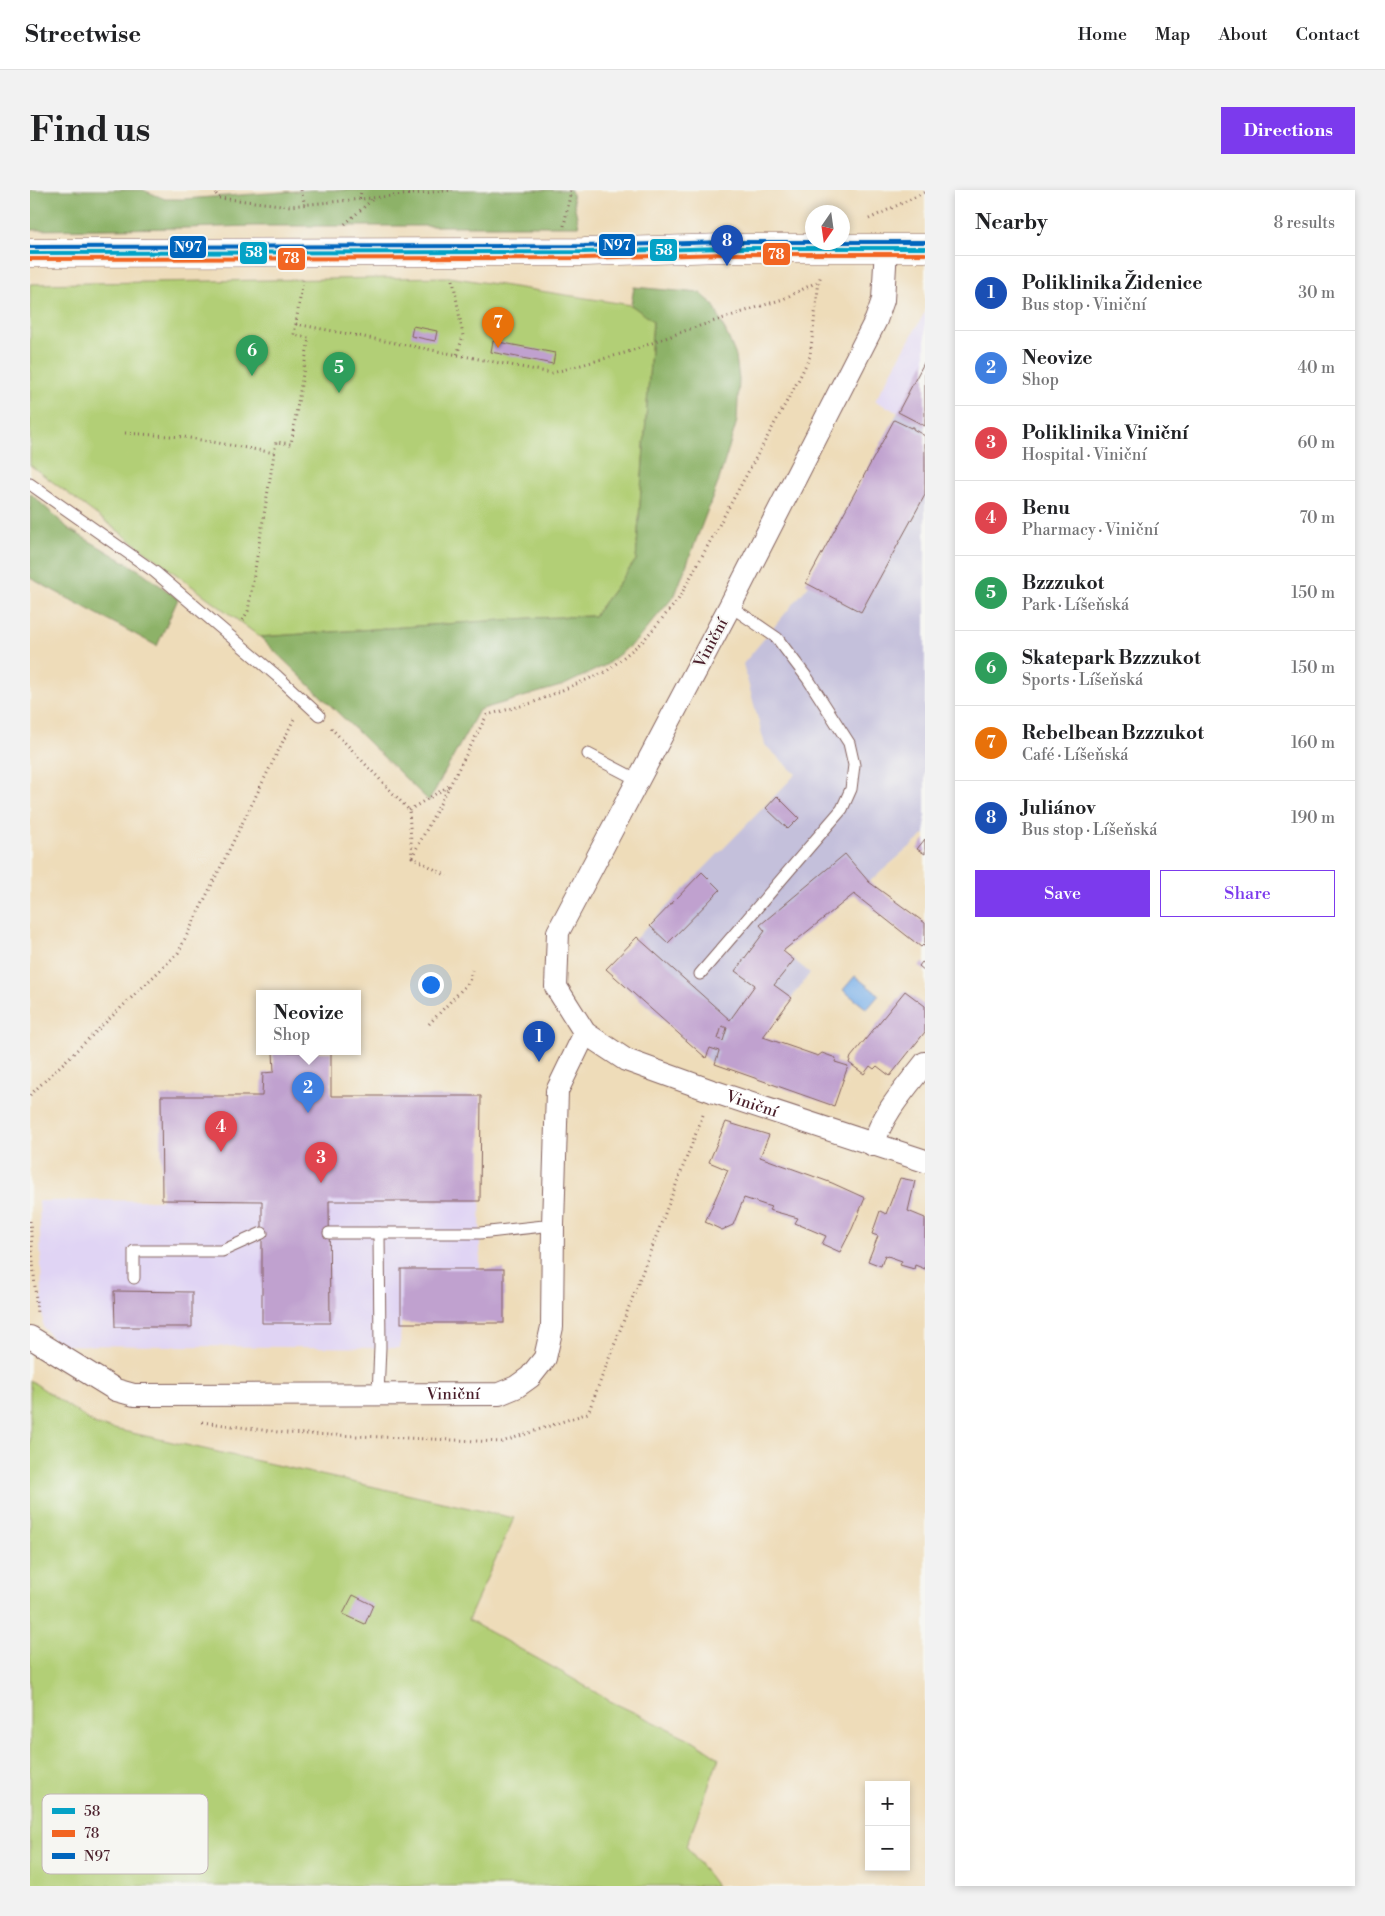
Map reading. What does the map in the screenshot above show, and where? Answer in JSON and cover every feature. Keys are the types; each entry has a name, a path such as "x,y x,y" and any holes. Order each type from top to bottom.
{"street":[{"path":"30,253 584,252 724,248 925,248"},
{"name":"Viniční","path":"886,248 883,294 876,320 730,606 558,932 556,987 585,1033 626,1060 925,1161"},
{"name":"Viniční","path":"30,1337 116,1390 134,1395 499,1394 516,1387 530,1376 545,1358 552,1327 557,1091 585,1033"},
{"path":"873,1145 879,1127 894,1103 925,1063"}],"lane":[{"path":"30,484 155,572 234,638 319,715"},
{"path":"700,974 842,810 852,789 854,765 849,743 808,679 777,638 730,606"},
{"path":"588,754 638,780"},
{"path":"329,1233 480,1233 553,1225"},
{"path":"134,1278 134,1250 222,1251 262,1233"},
{"path":"378,1395 380,1348 379,1233"}],"path":[{"path":"219,190 216,194 219,198 290,206 452,190"},
{"path":"301,190 305,205"},
{"path":"360,199 361,190"},
{"path":"565,223 571,190"},
{"path":"864,221 925,192"},
{"path":"234,638 248,610 276,442 291,444 309,338 294,335 304,272"},
{"path":"452,272 463,336 457,355"},
{"path":"412,857 486,715 532,703 606,671 643,641 678,600 810,356 819,281 822,272"},
{"path":"296,324 552,373 628,352 687,330 784,299 819,281"},
{"path":"125,433 184,437 275,453"},
{"path":"30,1095 178,953 303,700"},
{"path":"319,715 409,810 412,857"},
{"path":"409,810 449,786"},
{"path":"412,857 448,876"},
{"path":"429,1024 469,982 472,970"}],"shaded area":[{"path":"925,312 925,426 875,401"},
{"path":"898,412 925,426 925,834 783,951 810,973 763,1037 750,1076 710,1062 606,969 796,774 765,745 743,664 809,585 806,583"},
{"path":"273,1055 331,1055 331,1096 481,1096 480,1269 504,1269 504,1323 401,1323 400,1348 58,1345 43,1327 39,1201 162,1200 161,1096 262,1096 263,1073 274,1072"}],"green space":[{"path":"30,190 143,190 165,199 184,199 311,190 571,190 579,226 252,226 30,230"},
{"path":"449,277 631,305 653,320 636,560 594,616 531,618 260,637 30,465 30,284"},
{"path":"634,287 700,293 713,304 736,356 739,380 737,421 718,483 675,595 637,640 606,665 564,685 479,710 429,801 260,637 531,618 594,616 636,560 653,321 631,305"},
{"path":"30,493 69,529 142,572 178,599 157,646 30,578"},
{"path":"30,1380 96,1425 514,1518 468,1620 610,1701 694,1741 719,1758 686,1846 716,1886 30,1886"}],"water":[{"path":"855,976 879,995 867,1009 843,990"}],"building":[{"path":"413,326 437,331 435,341 411,336"},
{"path":"493,341 555,353 553,364 491,352"},
{"path":"925,361 925,426 898,412"},
{"path":"894,420 911,428 913,427 913,429 925,436 925,495 861,612 806,583"},
{"path":"777,796 799,818 788,829 766,808"},
{"path":"925,839 925,854 917,849"},
{"path":"845,854 869,882 925,923 925,947 923,945 921,947 854,894 783,951 794,960 774,985 792,998 763,1037 818,1056 822,1053 836,1058 835,1062 848,1066 834,1106 715,1064 719,1051 710,1048 706,1058 606,969 637,937 730,1020 755,985 735,971 765,931 760,925","holes":["722,1026 727,1028 723,1041 718,1039"]},
{"path":"702,872 720,890 668,943 650,926"},
{"path":"922,962 925,964 925,971 919,966"},
{"path":"905,991 925,1006 925,1032 890,1076 877,1066 874,1069 870,1066 864,1074 849,1063 851,1057"},
{"path":"273,1055 331,1055 331,1096 481,1096 480,1201 329,1201 330,1323 262,1323 262,1201 162,1200 161,1096 262,1096 263,1073 274,1072"},
{"path":"726,1122 769,1135 760,1157 832,1183 865,1198 840,1252 822,1244 826,1236 795,1223 798,1218 769,1210 771,1207 744,1198 733,1225 722,1230 705,1222 728,1170 709,1162"},
{"path":"900,1178 915,1181 908,1211 925,1218 925,1269 915,1265 914,1269 900,1265 902,1261 885,1255 881,1266 868,1261 878,1236 872,1234 880,1211 886,1214"},
{"path":"401,1269 504,1269 504,1323 401,1323"},
{"path":"114,1291 192,1292 192,1327 115,1327"},
{"path":"353,1595 373,1605 365,1624 343,1614"}],"transit line":[{"name":"N97","path":"30,247 584,246 805,242"},
{"name":"N97","path":"850,242 925,242"},
{"name":"58","path":"30,253 584,252 724,248 925,248"},
{"name":"78","path":"30,259 584,258 724,254 925,254"}],"place":[{"name":"Juliánov","path":"727,266"},
{"name":"Rebelbean Bzzzukot","path":"498,348"},
{"name":"Skatepark Bzzzukot","path":"252,376"},
{"name":"Bzzzukot","path":"339,393"},
{"name":"Poliklinika Židenice","path":"539,1062"},
{"name":"Neovize","path":"308,1113"},
{"name":"Benu","path":"221,1152"},
{"name":"Poliklinika Viniční","path":"321,1183"}]}
